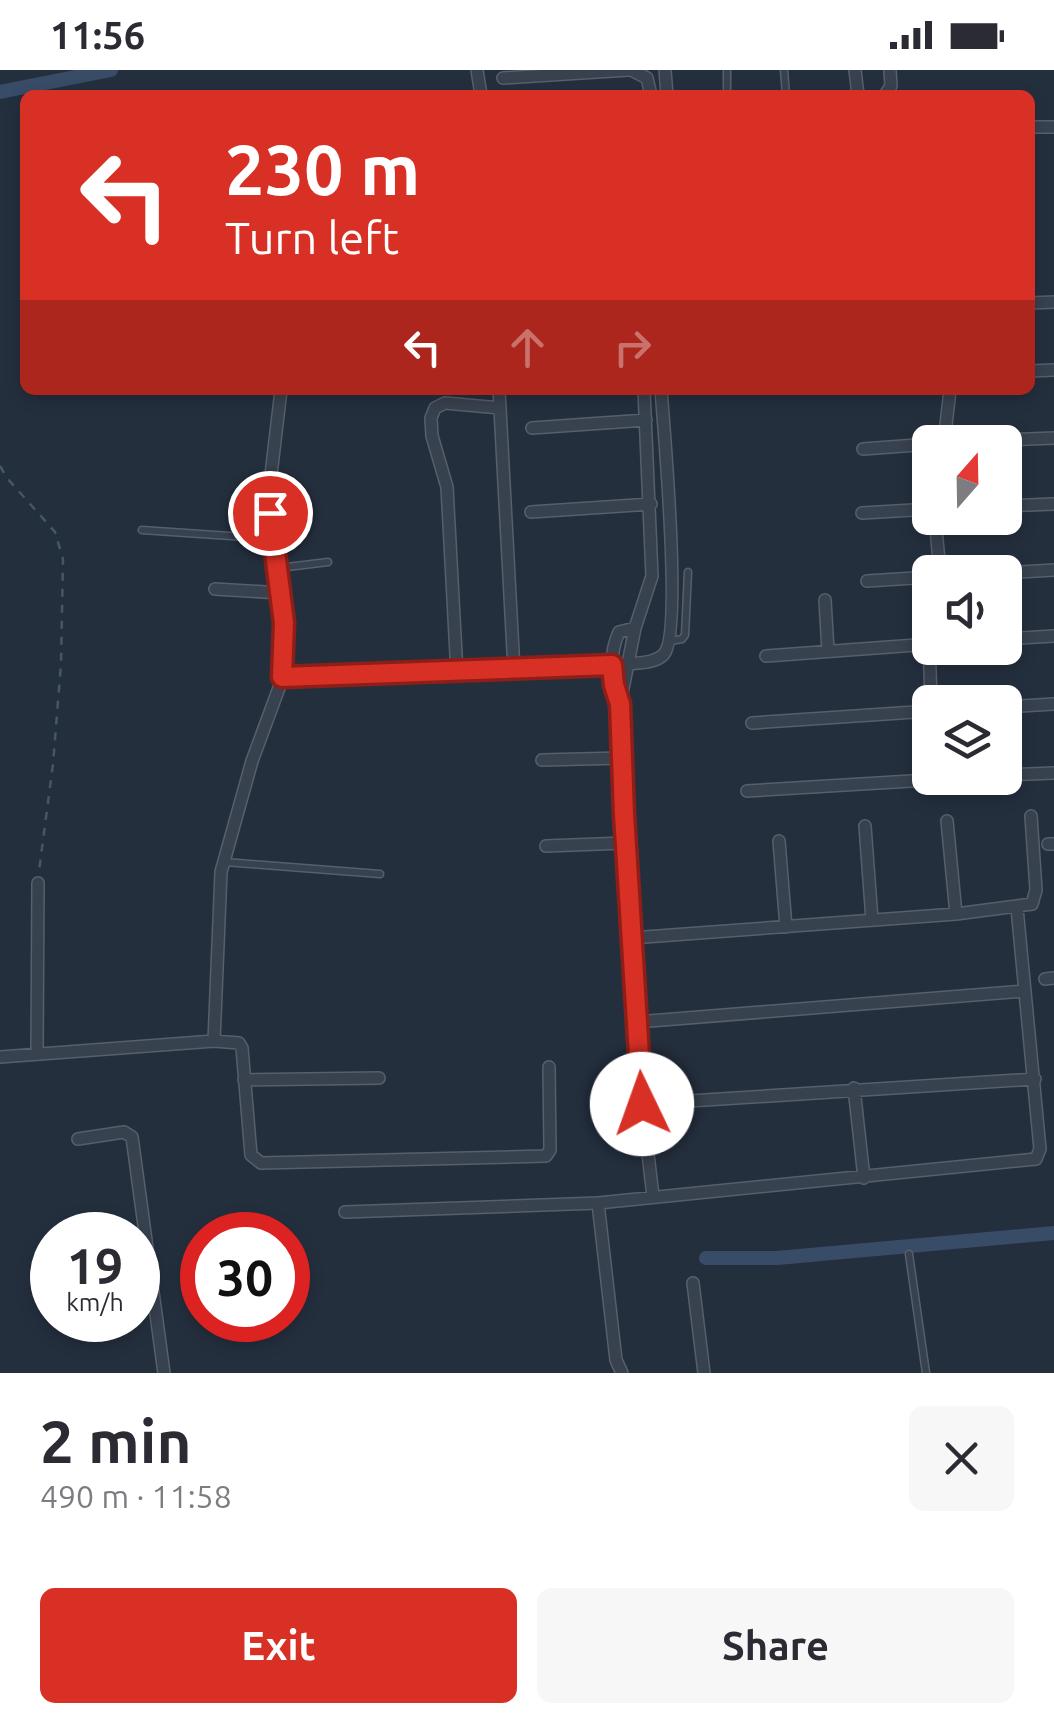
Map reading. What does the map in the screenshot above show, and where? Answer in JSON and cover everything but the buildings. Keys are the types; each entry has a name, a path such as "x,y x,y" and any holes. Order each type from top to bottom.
{"street":[{"path":"503,78 629,70 647,78 649,90"},
{"path":"214,1041 217,915 225,862 252,761 282,677 286,646 268,500 277,448 278,395"},
{"path":"500,395 514,670"},
{"path":"644,395 652,576 635,628 620,704 642,1104 653,1196"},
{"path":"282,677 514,670 658,660 670,641 672,600 661,395"},
{"path":"946,425 949,395"},
{"path":"457,672 447,486 432,436 431,418 435,408 445,403 500,408"},
{"path":"532,428 646,420"},
{"path":"1022,439 1054,438"},
{"path":"863,449 912,445"},
{"path":"530,512 651,504"},
{"path":"1022,505 1054,504"},
{"path":"862,513 912,510"},
{"path":"1022,572 1054,570"},
{"path":"867,581 912,578"},
{"path":"215,589 281,593"},
{"path":"825,600 828,650"},
{"path":"620,704 612,665 616,636 635,628"},
{"path":"1022,638 1054,636"},
{"path":"766,656 912,645"},
{"path":"1022,706 1054,704"},
{"path":"752,723 912,713"},
{"path":"542,760 621,758"},
{"path":"1022,774 1054,772"},
{"path":"747,791 912,780"},
{"path":"631,938 956,914 1032,904 1036,898 1031,816"},
{"path":"947,821 956,914"},
{"path":"865,826 872,920"},
{"path":"779,840 786,926"},
{"path":"546,846 625,842"},
{"path":"38,883 38,1054"},
{"path":"346,1212 598,1203 1034,1161 1040,1149 1035,1078 1016,908"},
{"path":"637,1022 1025,991"},
{"path":"0,1057 214,1041 241,1044 250,1154 261,1163 544,1157 550,1150 549,1067"},
{"path":"244,1080 380,1078"},
{"path":"642,1104 1035,1078"},
{"path":"854,1088 864,1178"},
{"path":"78,1138 124,1132 132,1137 164,1373"},
{"path":"598,1203 614,1366 622,1373"},
{"path":"693,1283 704,1373"}],"lane":[{"path":"142,530 274,539"},
{"path":"278,568 328,562"},
{"path":"670,641 686,634 688,572"},
{"path":"225,862 380,874"},
{"path":"909,1254 926,1373"}],"path":[{"path":"0,466 55,532 63,559 54,764 38,883"}],"waterway":[{"path":"0,92 111,70"},
{"path":"706,1258 777,1258 1054,1233"}],"route":[{"path":"270,513 286,646 282,677 612,665 620,704 642,1104"}]}
